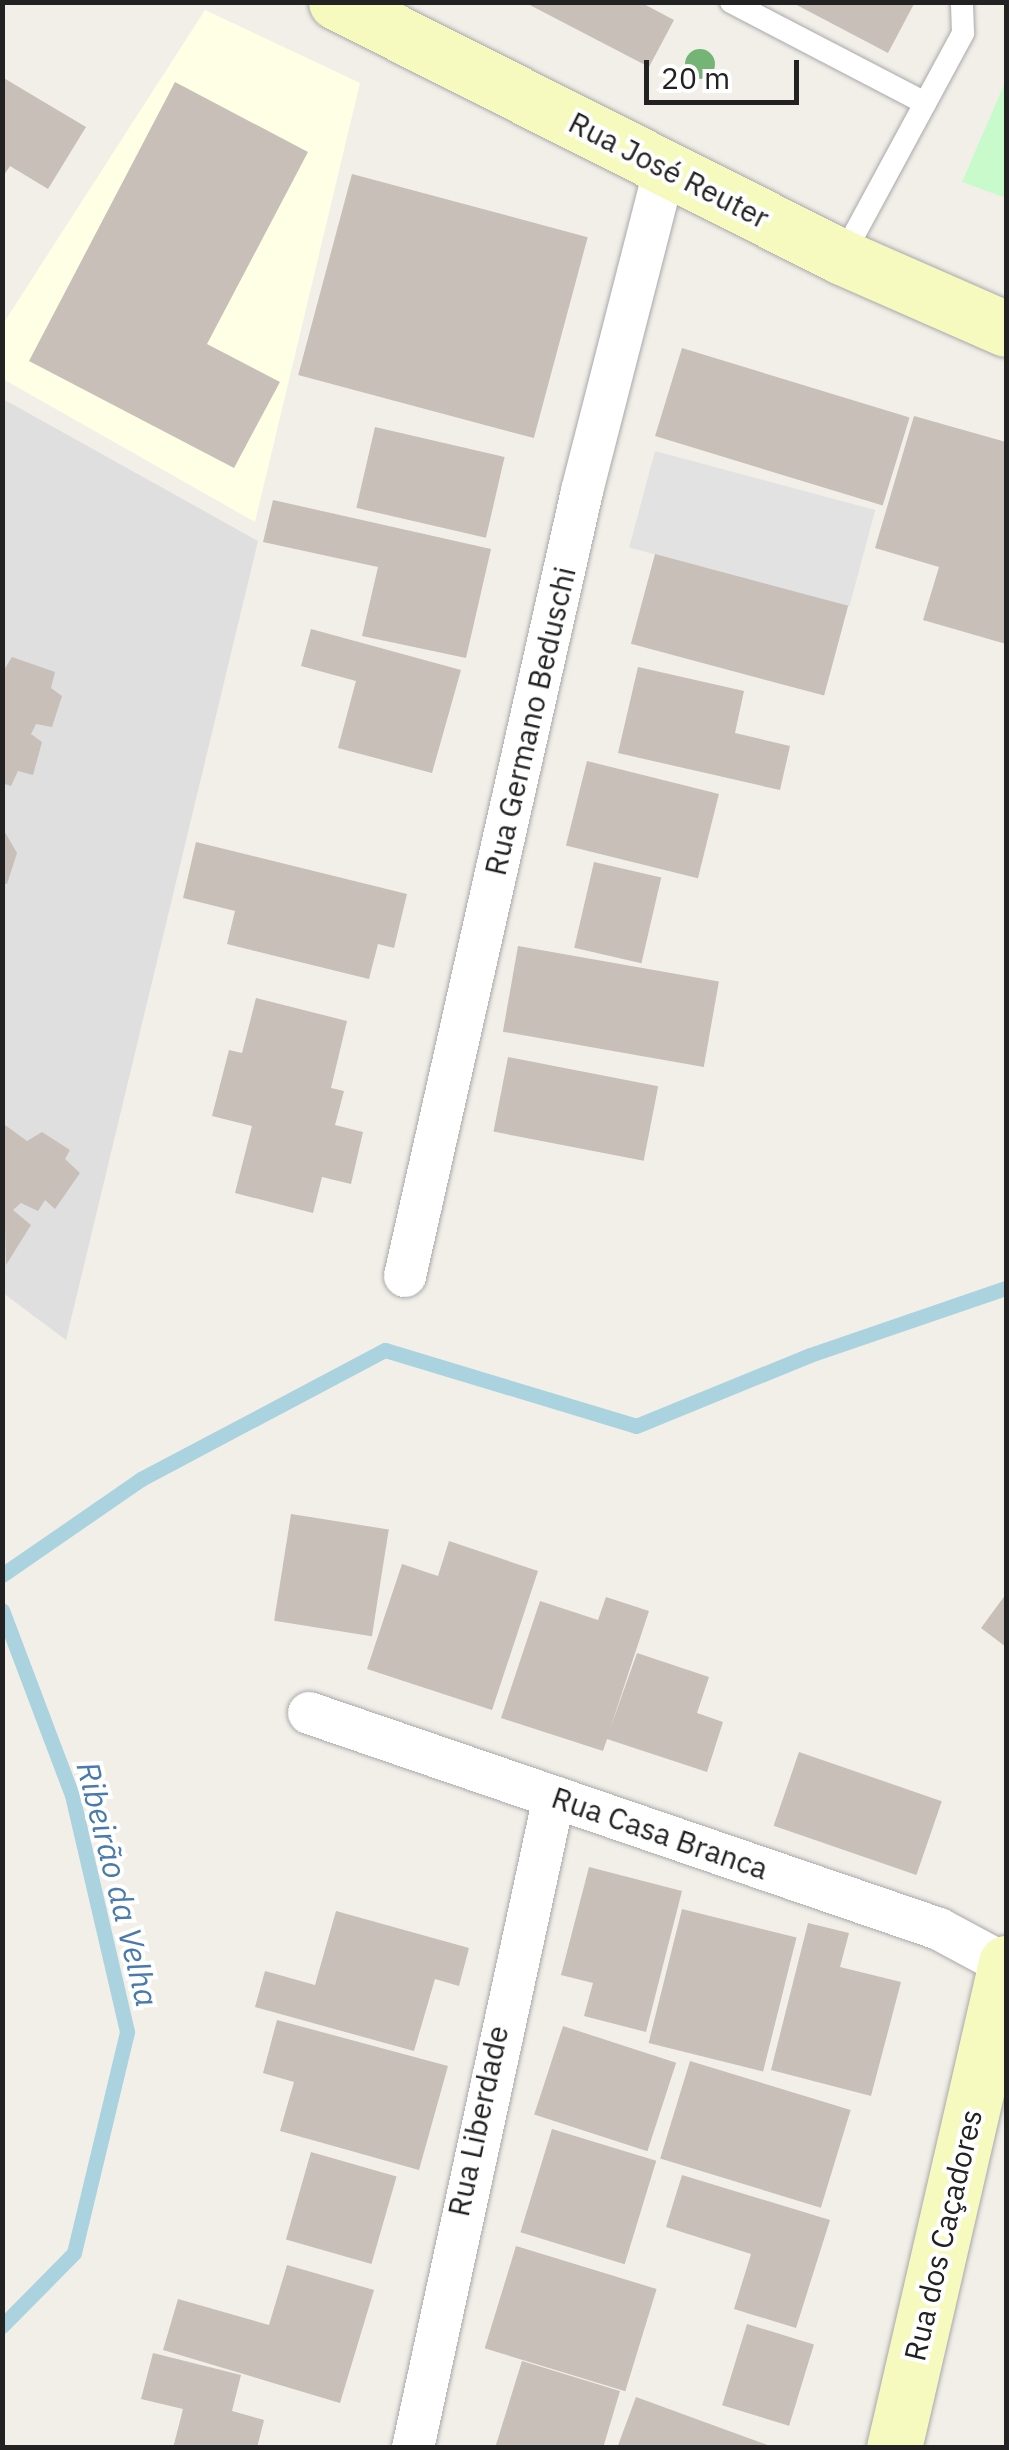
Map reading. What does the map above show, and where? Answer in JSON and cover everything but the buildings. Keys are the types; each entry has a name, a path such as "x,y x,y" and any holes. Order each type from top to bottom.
{"main road":[{"name":"Rua José Reuter","path":"336,2 842,257 1006,329"},
{"name":"Rua dos Caçadores","path":"894,2448 1006,1964"}],"street":[{"name":"Rua Germano Beduschi","path":"405,1276 582,491 665,168"},
{"name":"Rua Casa Branca","path":"310,1713 940,1929 1006,1964"},
{"name":"Rua Liberdade","path":"413,2448 455,2227 554,1797"}],"lane":[{"path":"730,2 925,103"},
{"path":"842,257 962,34 962,2"}],"shaded area":[{"path":"205,10 360,83 255,522 3,379 3,324"},
{"path":"3,399 258,541 66,1340 3,1293"},
{"path":"655,451 875,510 849,607 629,548"}],"green space":[{"path":"1006,80 1006,198 962,182"}],"waterway":[{"path":"2,1575 141,1479 385,1350 636,1426 810,1355 1006,1288"},
{"name":"Ribeirão da Velha","path":"2,1610 72,1795 127,2032 74,2253 2,2326"}]}
